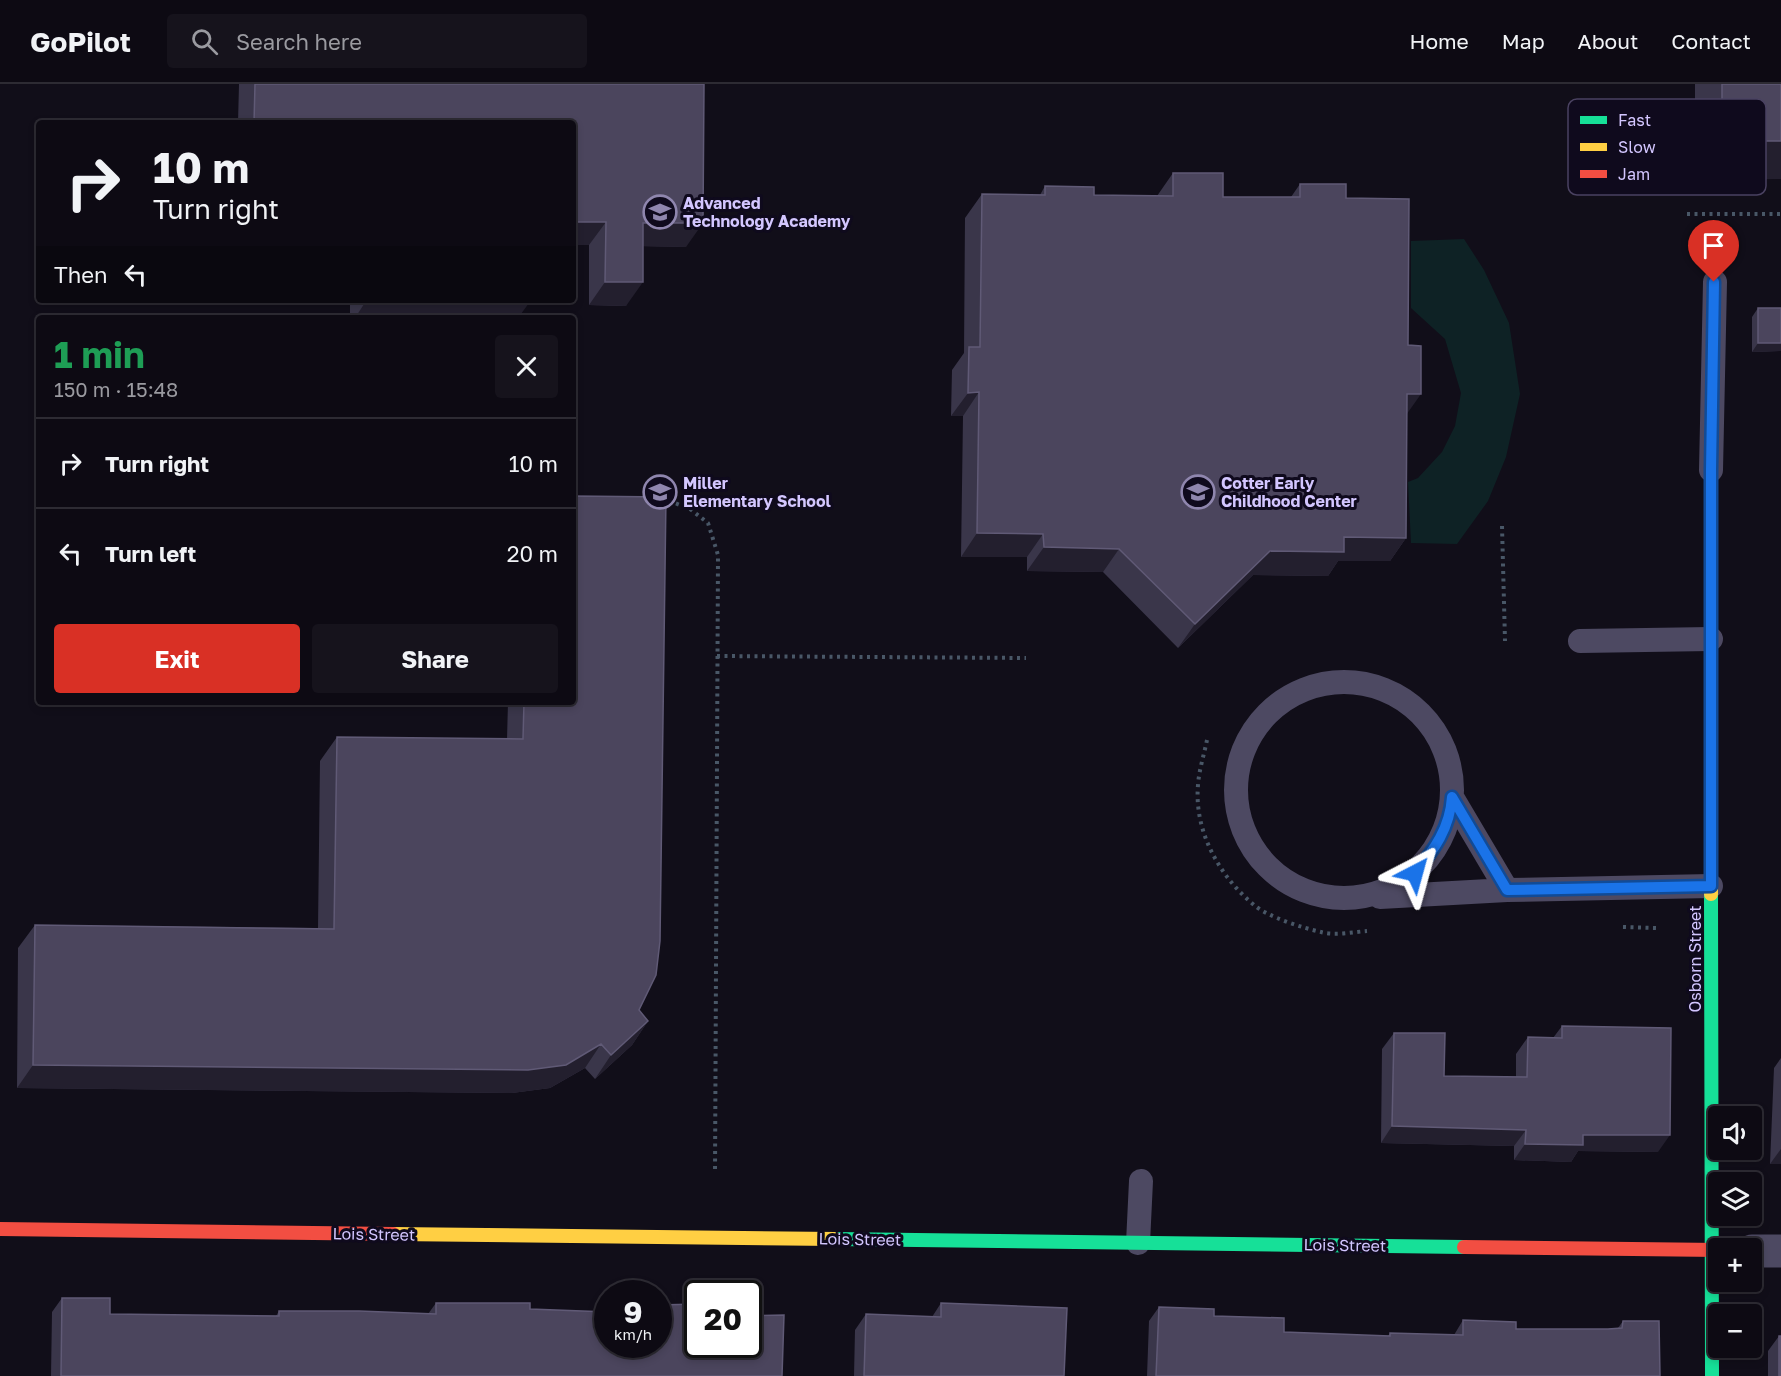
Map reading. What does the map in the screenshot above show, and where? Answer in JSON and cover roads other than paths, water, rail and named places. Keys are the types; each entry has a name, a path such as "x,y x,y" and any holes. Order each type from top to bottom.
{"street":[{"name":"Osborn Street","path":"1711,470 1711,886 1715,1238"},
{"name":"Lois Street","path":"0,1229 1708,1250"},
{"path":"1762,1251 1781,1251"},
{"name":"Osborn Street","path":"1712,1376 1714,1292"}],"lane":[{"path":"1711,470 1714,282"},
{"path":"1580,641 1711,639"},
{"path":"1349,899 1385,892 1415,873 1438,846 1451,812 1452,776 1442,742 1421,713 1392,692 1357,682 1322,683 1288,697 1261,720 1243,752 1235,787 1240,822 1257,854 1282,880 1314,895 1349,899 1507,890 1711,886"},
{"path":"1452,797 1507,890"},
{"path":"1138,1243 1141,1181"}],"place":[{"name":"Advanced Technology Academy","path":"660,212"},
{"name":"Miller Elementary School","path":"660,492"},
{"name":"Cotter Early Childhood Center","path":"1198,492"}]}
